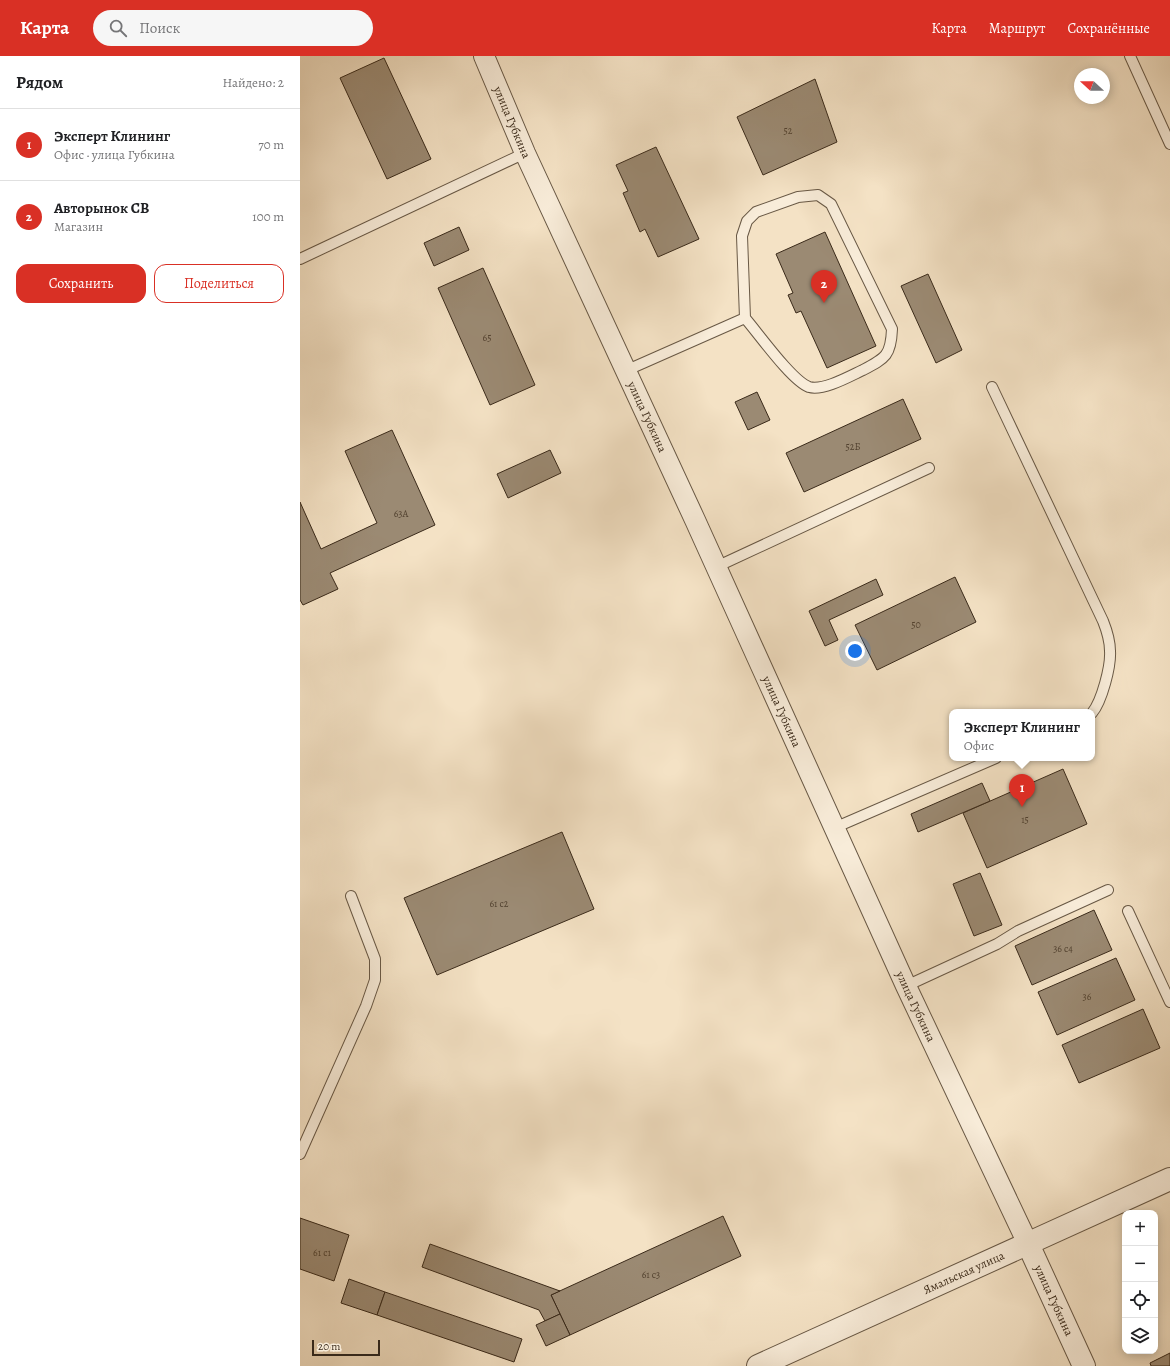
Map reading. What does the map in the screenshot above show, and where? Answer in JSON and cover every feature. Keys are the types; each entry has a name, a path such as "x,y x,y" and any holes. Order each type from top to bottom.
{"street":[{"name":"улица Губкина","path":"484,56 525,153 716,567 906,986 1084,1366"},
{"name":"Ямальская улица","path":"758,1366 1170,1179"}],"lane":[{"path":"1130,56 1170,144"},
{"path":"300,259 525,153"},
{"path":"818,195 831,204 892,329 891,347 881,361 834,384 809,387 794,376 745,318 742,236 747,221 756,212 798,197 818,195"},
{"path":"625,371 745,318"},
{"path":"992,387 1103,621 1109,637 1110,653 1102,695 1094,709"},
{"path":"716,567 929,468"},
{"path":"834,828 989,761"},
{"path":"906,986 998,944 1018,931 1108,890"},
{"path":"300,1154 366,1006 375,980 375,959 351,896"},
{"path":"1128,911 1170,1002"}],"building":[{"path":"384,58 431,159 387,179 340,78"},
{"path":"815,79 837,142 763,175 737,117"},
{"path":"656,147 699,239 658,257 645,229 640,232 623,193 628,191 616,165"},
{"path":"459,227 469,250 434,266 424,243"},
{"path":"825,232 876,346 827,368 801,311 796,313 788,295 793,293 776,254"},
{"path":"483,268 535,385 490,405 438,288"},
{"path":"928,274 962,350 936,363 901,286"},
{"path":"757,392 770,420 748,430 735,402"},
{"path":"903,399 921,439 804,492 786,453"},
{"path":"392,430 435,525 330,573 338,589 303,605 300,600 300,502 321,549 377,523 345,451"},
{"path":"550,450 561,473 508,498 497,474"},
{"path":"955,577 976,622 877,670 855,625"},
{"path":"876,579 883,595 829,620 838,640 825,646 809,611"},
{"path":"1063,769 1087,824 987,868 963,813"},
{"path":"982,783 990,801 918,832 911,814"},
{"path":"562,832 594,909 437,975 404,898"},
{"path":"980,873 1002,925 974,936 953,884"},
{"path":"1094,910 1112,950 1032,985 1015,946"},
{"path":"1116,958 1135,1000 1057,1035 1038,992"},
{"path":"1143,1009 1160,1048 1079,1083 1062,1045"},
{"path":"723,1216 741,1256 570,1335 551,1295"},
{"path":"300,1218 349,1235 334,1281 300,1269"},
{"path":"430,1244 560,1291 551,1295 560,1314 545,1321 539,1310 422,1267"},
{"path":"349,1279 385,1292 377,1315 341,1303"},
{"path":"385,1292 522,1339 514,1362 377,1315"},
{"path":"560,1314 570,1335 546,1346 536,1325"},
{"path":"1170,1353 1170,1366 1151,1366 1150,1363"}],"place":[{"name":"Авторынок СВ","path":"824,303"},
{"name":"Эксперт Клининг","path":"1022,807"}]}
